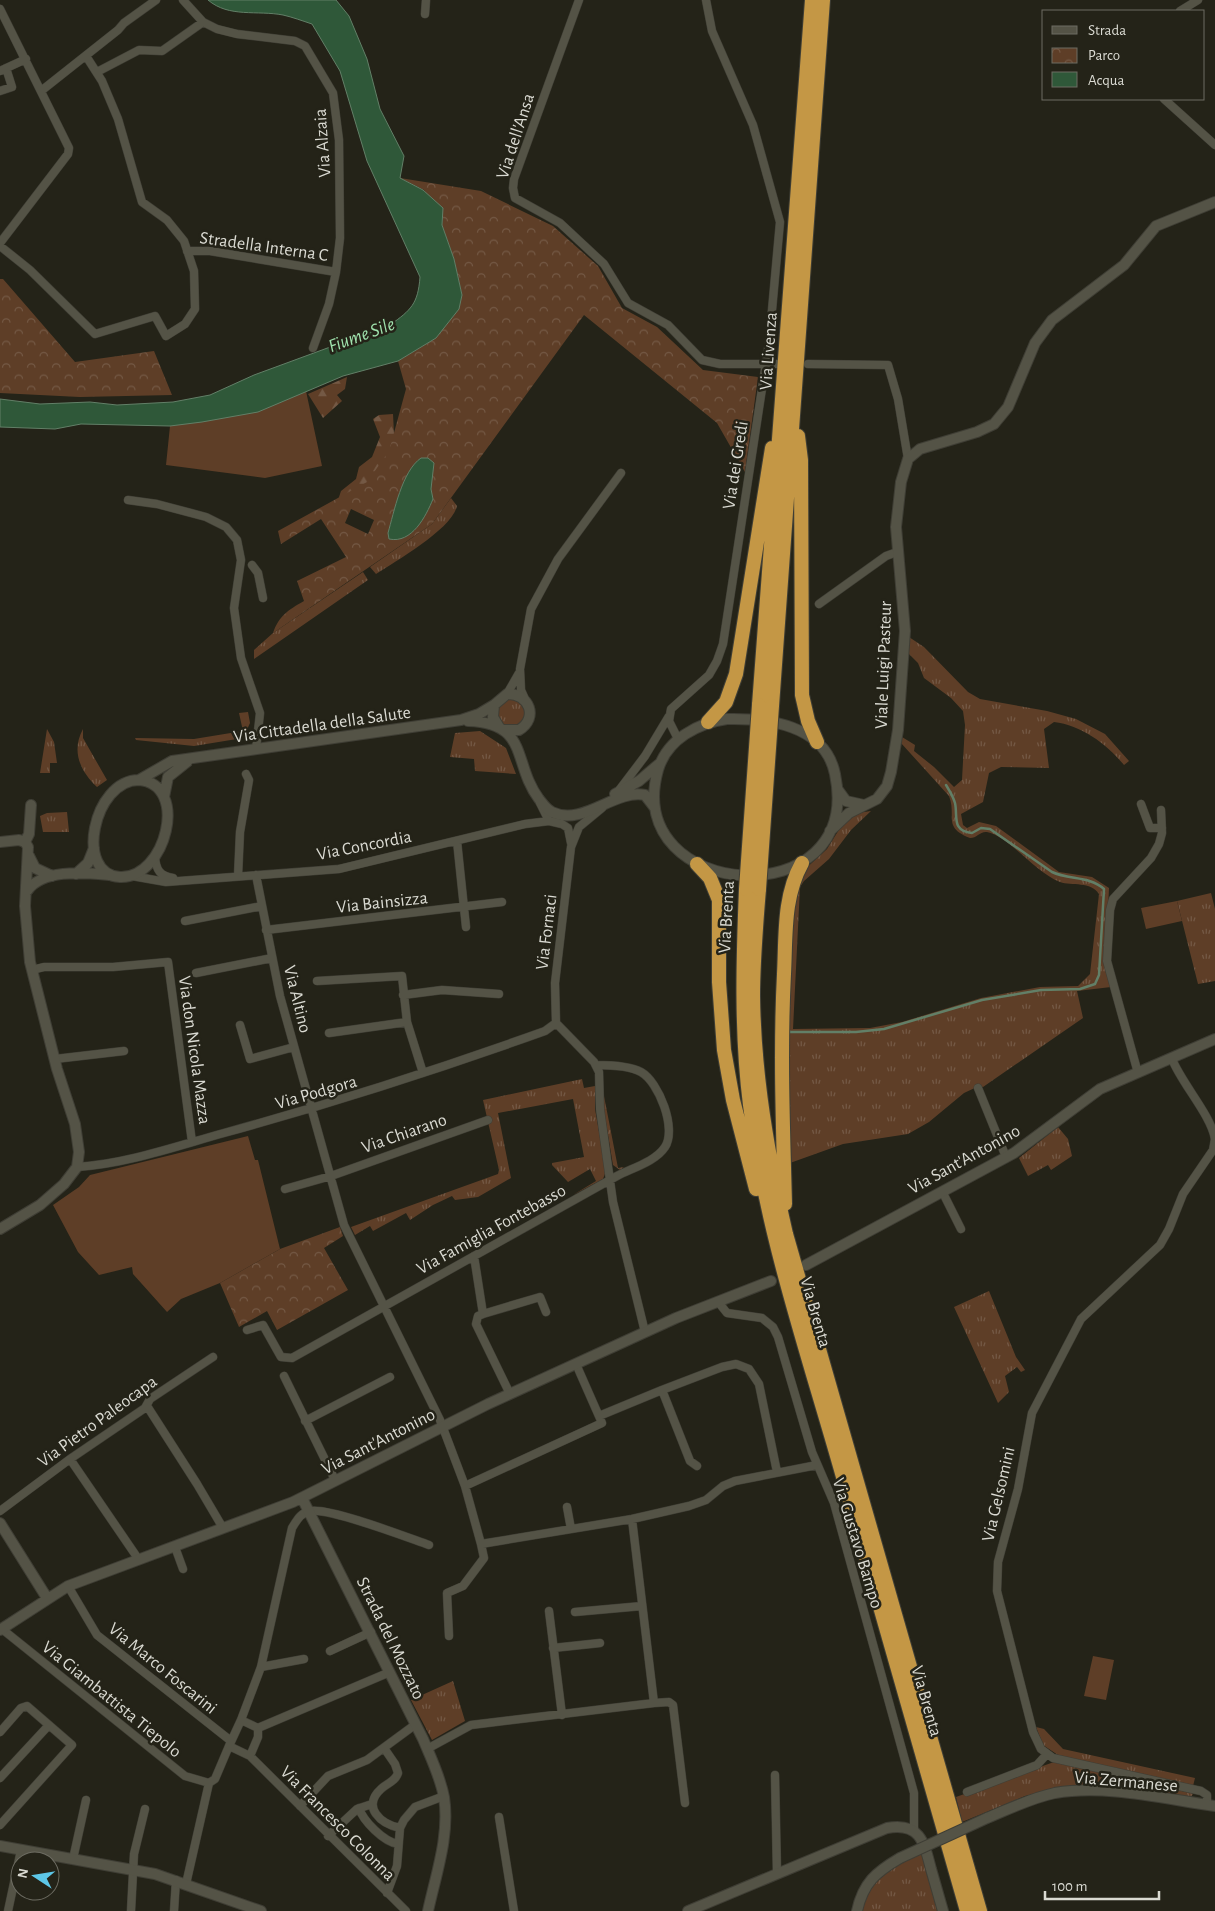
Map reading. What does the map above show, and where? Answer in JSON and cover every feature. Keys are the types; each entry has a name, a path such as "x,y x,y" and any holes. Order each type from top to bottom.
{"highway":[{"name":"Via Livenza","path":"765,705 788,395 812,0"},
{"name":"Via Livenza","path":"788,395 805,238 823,0"},
{"path":"708,722 726,702 736,674 770,458 788,395"},
{"path":"788,395 801,460 802,695 808,721 817,742"},
{"name":"Via Brenta","path":"765,705 743,988 750,1105 763,1185 797,1314 967,1911"},
{"path":"786,1234 782,1045 786,928 789,893 802,863"},
{"path":"697,864 710,878 719,900 720,1011 733,1100 743,1143 789,1301 797,1314"},
{"name":"Via Brenta","path":"752,889 753,988 757,1060 774,1183 786,1234 980,1911"}],"street":[{"path":"42,91 124,23 156,0"},
{"name":"Via Alzaia","path":"183,0 203,22 217,29 237,34 295,40 305,46 322,71 333,93 339,140 340,238 336,272 329,304 313,348"},
{"path":"425,14 426,0"},
{"name":"Via dell'Ansa","path":"579,0 517,172 513,184 514,195 520,202 560,223 604,264 628,303 668,324 699,357 720,364 778,364"},
{"name":"Via dei Gredi","path":"618,792 645,756 674,706 705,681 719,656 766,364 778,253 779,212 753,126 712,31 706,0"},
{"path":"1182,10 1198,0"},
{"path":"0,9 42,91 68,148 68,154 0,244 30,270 95,334 154,316 166,336 185,324 195,309 194,271 184,241 167,220 142,202 118,119 97,72 86,56"},
{"path":"97,72 139,50 162,51 203,22"},
{"path":"0,91 12,87 3,69 26,59"},
{"path":"1165,100 1215,145"},
{"path":"808,364 888,365 898,398 908,459 926,446 977,432 994,424 1008,407 1035,344 1052,320 1124,265 1156,226 1215,202"},
{"name":"Stradella Interna C","path":"187,251 210,251 336,272"},
{"name":"Viale Luigi Pasteur","path":"830,831 849,813 877,799 887,786 898,730 905,619 896,527 901,482 908,459"},
{"path":"571,847 568,828 562,824 549,821 528,778 521,753 523,728 527,723 530,711 521,690 520,669 531,609 538,594 558,559 621,473"},
{"path":"128,500 158,504 206,517 219,523 233,534 239,547 241,560 234,608 241,658 260,713 256,749"},
{"path":"819,604 886,556 897,552"},
{"path":"252,565 258,573 262,598"},
{"path":"520,669 507,694 513,694 525,699"},
{"name":"Via Cittadella della Salute","path":"139,780 172,761 461,720 479,714 507,694"},
{"path":"494,705 493,717 521,753"},
{"path":"669,716 678,739"},
{"path":"536,794 553,806 570,809 591,804 639,781 660,764 678,739 696,727 708,722 746,719 783,723 801,731 817,742 828,756 835,772 838,808 830,831 815,853 802,863 782,872 755,875 726,872 697,864 682,854 667,838 659,824 655,809 655,785 660,764"},
{"name":"Via Cittadella della Salute","path":"461,720 484,722 514,731 523,728"},
{"path":"29,884 53,876 76,874 118,877 130,876 142,870 155,857 166,831 167,811 164,797 168,777 188,760"},
{"path":"238,876 240,832 249,780 246,774"},
{"path":"111,875 98,862 94,848 95,825 104,803 122,784 139,780 154,784 164,797"},
{"path":"837,787 846,801 861,806 868,804"},
{"path":"536,794 546,808 562,815 575,814 630,794 638,794 649,799 655,809"},
{"name":"Via Fornaci","path":"556,1022 555,983 571,847 576,832 584,822 610,802"},
{"path":"1141,804 1150,828 1162,828"},
{"path":"31,805 28,834 25,842 28,853 35,868 53,876"},
{"path":"1138,1074 1107,961 1110,910 1113,899 1151,858 1160,844 1162,828 1161,810"},
{"name":"Via Concordia","path":"130,876 166,882 183,879 339,869 525,824 549,821"},
{"path":"0,842 19,840 25,842"},
{"path":"457,840 466,927"},
{"path":"76,874 88,863 94,848"},
{"path":"0,1229 47,1200 68,1180 76,1167 79,1152 78,1141 32,970 25,906 29,884 28,853"},
{"name":"Via Concordia","path":"155,857 156,868 160,874 183,879"},
{"name":"Via Altino","path":"256,875 272,958 294,1046 346,1230 386,1306 442,1426 465,1486 481,1544"},
{"name":"Via Bainsizza","path":"266,930 502,902"},
{"path":"185,921 262,906"},
{"name":"Via Altino","path":"196,973 272,958"},
{"name":"Via don Nicola Mazza","path":"32,970 44,967 113,967 168,962 192,1142"},
{"path":"318,981 402,976 407,1022 423,1072"},
{"path":"403,995 442,990 499,994"},
{"path":"329,1033 407,1022"},
{"path":"556,1022 596,1065 599,1072 600,1109 613,1202 646,1332"},
{"name":"Via Podgora","path":"76,1167 92,1166 192,1142 312,1109 545,1031 556,1022"},
{"name":"Via Altino","path":"240,1025 250,1059 294,1046"},
{"name":"Via Sant'Antonino","path":"806,1265 1006,1157 1084,1098 1100,1089 1215,1039"},
{"path":"55,1059 124,1051"},
{"name":"Via Gelsomini","path":"1047,1754 1041,1749 1035,1738 996,1584 998,1562 1020,1478 1029,1422 1080,1319 1160,1245 1183,1194 1212,1150 1215,1139 1212,1129 1182,1080 1172,1059"},
{"path":"596,1065 631,1068 647,1076 661,1099 670,1128 669,1140 659,1154 611,1180"},
{"path":"978,1088 1006,1157"},
{"name":"Via Chiarano","path":"285,1188 331,1176 488,1120"},
{"name":"Via Famiglia Fontebasso","path":"247,1330 262,1325 279,1354 288,1360 611,1180"},
{"path":"942,1191 962,1229"},
{"path":"474,1256 484,1314"},
{"name":"Via Sant'Antonino","path":"1,1629 68,1586 302,1498 442,1426 510,1394 646,1332 771,1281"},
{"path":"510,1394 476,1324 478,1316 540,1297 546,1312"},
{"name":"Via Gustavo Bampo","path":"719,1302 727,1313 762,1318 776,1332 817,1465 834,1503 914,1793 914,1831"},
{"name":"Via Pietro Paleocapa","path":"0,1511 70,1459 147,1406 150,1399 213,1357"},
{"path":"465,1486 602,1423 576,1364"},
{"path":"599,1416 662,1390 728,1366 739,1364 749,1369 759,1384 777,1472"},
{"path":"284,1376 335,1480"},
{"path":"306,1421 390,1377"},
{"path":"662,1390 690,1461 697,1466"},
{"path":"147,1406 223,1528"},
{"path":"70,1459 139,1560"},
{"path":"449,1636 447,1593 464,1586 484,1558 481,1544 632,1519 689,1506 706,1500 723,1486 735,1481 817,1465"},
{"name":"Strada del Mozzato","path":"302,1498 371,1632 437,1771 444,1796 444,1834 428,1911"},
{"path":"567,1506 571,1528"},
{"path":"186,1884 209,1784 215,1779 241,1720 261,1667 292,1528 297,1518 310,1511 328,1512 429,1545"},
{"path":"632,1519 654,1703"},
{"path":"0,1523 47,1598"},
{"path":"175,1547 183,1569"},
{"name":"Via Marco Foscarini","path":"68,1586 97,1635 230,1744 250,1756"},
{"path":"575,1612 642,1606"},
{"path":"549,1612 562,1715"},
{"name":"Via Giambattista Tiepolo","path":"1,1629 185,1776 209,1784"},
{"path":"330,1651 371,1632"},
{"path":"553,1648 600,1643"},
{"path":"261,1667 304,1659"},
{"path":"241,1720 258,1728 390,1672"},
{"path":"427,1749 471,1725 670,1702 673,1706 685,1803"},
{"path":"0,1732 24,1706 30,1708 72,1745 0,1825"},
{"path":"0,1778 48,1724"},
{"path":"300,1806 328,1776 362,1763 416,1724"},
{"path":"250,1756 258,1737 258,1728"},
{"path":"328,1836 359,1808 372,1804 378,1793 394,1780 398,1772 384,1748"},
{"path":"967,1792 1037,1765 1047,1754 1053,1758 1197,1790 1206,1804"},
{"name":"Via Francesco Colonna","path":"250,1756 328,1836 406,1911"},
{"path":"775,1775 777,1874"},
{"name":"Via Zermanese","path":"856,1911 863,1888 883,1868 900,1858 1035,1798 1069,1792 1099,1791 1206,1804"},
{"path":"387,1894 397,1866 400,1828 407,1815 415,1807 444,1796"},
{"path":"73,1859 86,1800"},
{"path":"372,1804 376,1815 381,1821 400,1828"},
{"path":"359,1808 363,1816 387,1841 398,1844"},
{"path":"131,1911 134,1854 145,1809"},
{"path":"499,1817 514,1911"},
{"path":"688,1911 887,1828 903,1827 914,1831 924,1844 942,1911"},
{"path":"0,1846 134,1870 176,1880 261,1911"},
{"path":"8,1911 21,1850"},
{"path":"174,1911 176,1880"}],"green space":[{"path":"400,178 481,191 553,226 598,266 622,308 657,327 703,370 758,377 745,472 717,423 584,315 432,524 273,633 278,622 285,614 304,601 297,581 346,557 321,519 281,544 278,531 367,482 389,451 406,389 398,361 436,338 462,295 454,259 442,225 443,217 424,190","holes":["351,509 374,520 368,534 345,523"]},
{"path":"0,279 3,279 75,362 154,351 172,395 80,397 0,393"},
{"path":"347,377 345,389 337,395 342,401 323,418 308,394"},
{"path":"306,391 322,466 265,478 166,465 170,426 225,417"},
{"path":"393,414 394,434 399,440 397,464 335,509 341,491 356,479 359,467 372,457 380,437 373,419 379,415"},
{"path":"451,498 457,506 453,515 445,524 422,544 376,574 370,567 432,524"},
{"path":"363,572 368,580 254,659 254,650 273,633"},
{"path":"909,637 924,647 968,692 980,699 1047,711 1076,719 1105,734 1129,761 1124,765 1102,743 1084,731 1054,722 1044,729 1049,768 1001,767 989,773 983,802 961,814 963,825 967,828 979,822 996,826 1059,872 1092,877 1109,888 1111,987 1077,991 1083,1018 983,1087 979,1086 964,1093 929,1122 908,1134 843,1144 790,1163 791,897 803,871 827,849 845,820 857,813 871,811 851,830 829,859 804,881 800,887 793,1029 870,1028 902,1022 981,998 1040,987 1078,986 1090,974 1099,894 1096,890 1091,887 1060,882 1050,877 995,835 985,832 970,838 961,834 953,825 949,796 901,743 902,737 915,745 914,751 954,787 962,780 965,725 963,711 951,698 924,678 918,663 908,653"},
{"path":"511,699 521,703 525,713 521,723 511,727 501,723 497,713 501,703"},
{"path":"248,712 250,723 243,738 194,746 136,740 135,738 194,739 243,731 239,713"},
{"path":"47,729 54,742 57,763 50,763 50,773 40,773"},
{"path":"83,729 83,738 107,780 97,787 86,774 79,760 79,737"},
{"path":"480,731 506,748 516,774 475,771 474,759 450,757 455,733"},
{"path":"67,812 69,832 43,832 40,816 47,813"},
{"path":"1211,893 1215,909 1215,981 1198,984 1177,901"},
{"path":"1177,901 1182,921 1146,929 1141,908"},
{"path":"582,1079 584,1088 595,1086 595,1109 606,1171 603,1179 573,1195 596,1181 590,1169 568,1182 552,1165 552,1163 584,1157 573,1099 498,1113 511,1178 478,1197 455,1200 452,1196 433,1205 410,1220 406,1213 373,1231 370,1226 355,1235 351,1227 498,1174 499,1170 483,1100"},
{"path":"603,1091 618,1168 624,1167 620,1170 613,1165 604,1111"},
{"path":"1058,1127 1068,1139 1072,1156 1051,1170 1048,1165 1028,1176 1019,1158"},
{"path":"248,1136 255,1160 258,1160 280,1249 220,1283 181,1299 167,1312 133,1274 132,1267 99,1275 78,1252 53,1205 79,1187 90,1175"},
{"path":"340,1227 343,1236 324,1248 348,1290 277,1330 267,1311 239,1327 220,1283 280,1249"},
{"path":"989,1291 1016,1357 1025,1370 1021,1372 1017,1367 1005,1376 1009,1392 998,1403 954,1307"},
{"path":"1093,1656 1114,1660 1106,1700 1084,1696"},
{"path":"453,1681 465,1721 432,1740 411,1700"},
{"path":"1036,1727 1044,1729 1063,1749 1195,1778 1193,1786 1061,1757 1043,1745"},
{"path":"1054,1762 1193,1794 1190,1798 1061,1788 1025,1796 962,1822 956,1797"},
{"path":"922,1853 938,1911 860,1911 870,1888 876,1880 891,1868"}],"water":[{"path":"208,0 336,0 349,16 367,59 380,109 404,156 400,178 423,190 443,208 442,225 454,259 462,295 459,309 436,338 398,361 343,376 258,412 170,426 81,424 55,429 0,427 0,399 40,404 90,402 117,405 173,402 210,395 254,375 390,325 412,306 415,300 420,277 367,161 340,71 312,24 283,15 225,9 216,6"},
{"path":"421,458 428,458 434,463 431,489 433,499 422,520 411,533 405,537 389,539 388,533 404,482 414,464"}],"waterway":[{"path":"790,1032 856,1032 884,1029 982,1000 1041,990 1080,989 1095,984 1099,975 1104,889 1086,880 1052,872 990,829 981,828 972,833 965,832 958,826 954,800 946,785"}],"water label":[{"name":"Fiume Sile","path":"361,334"}]}
